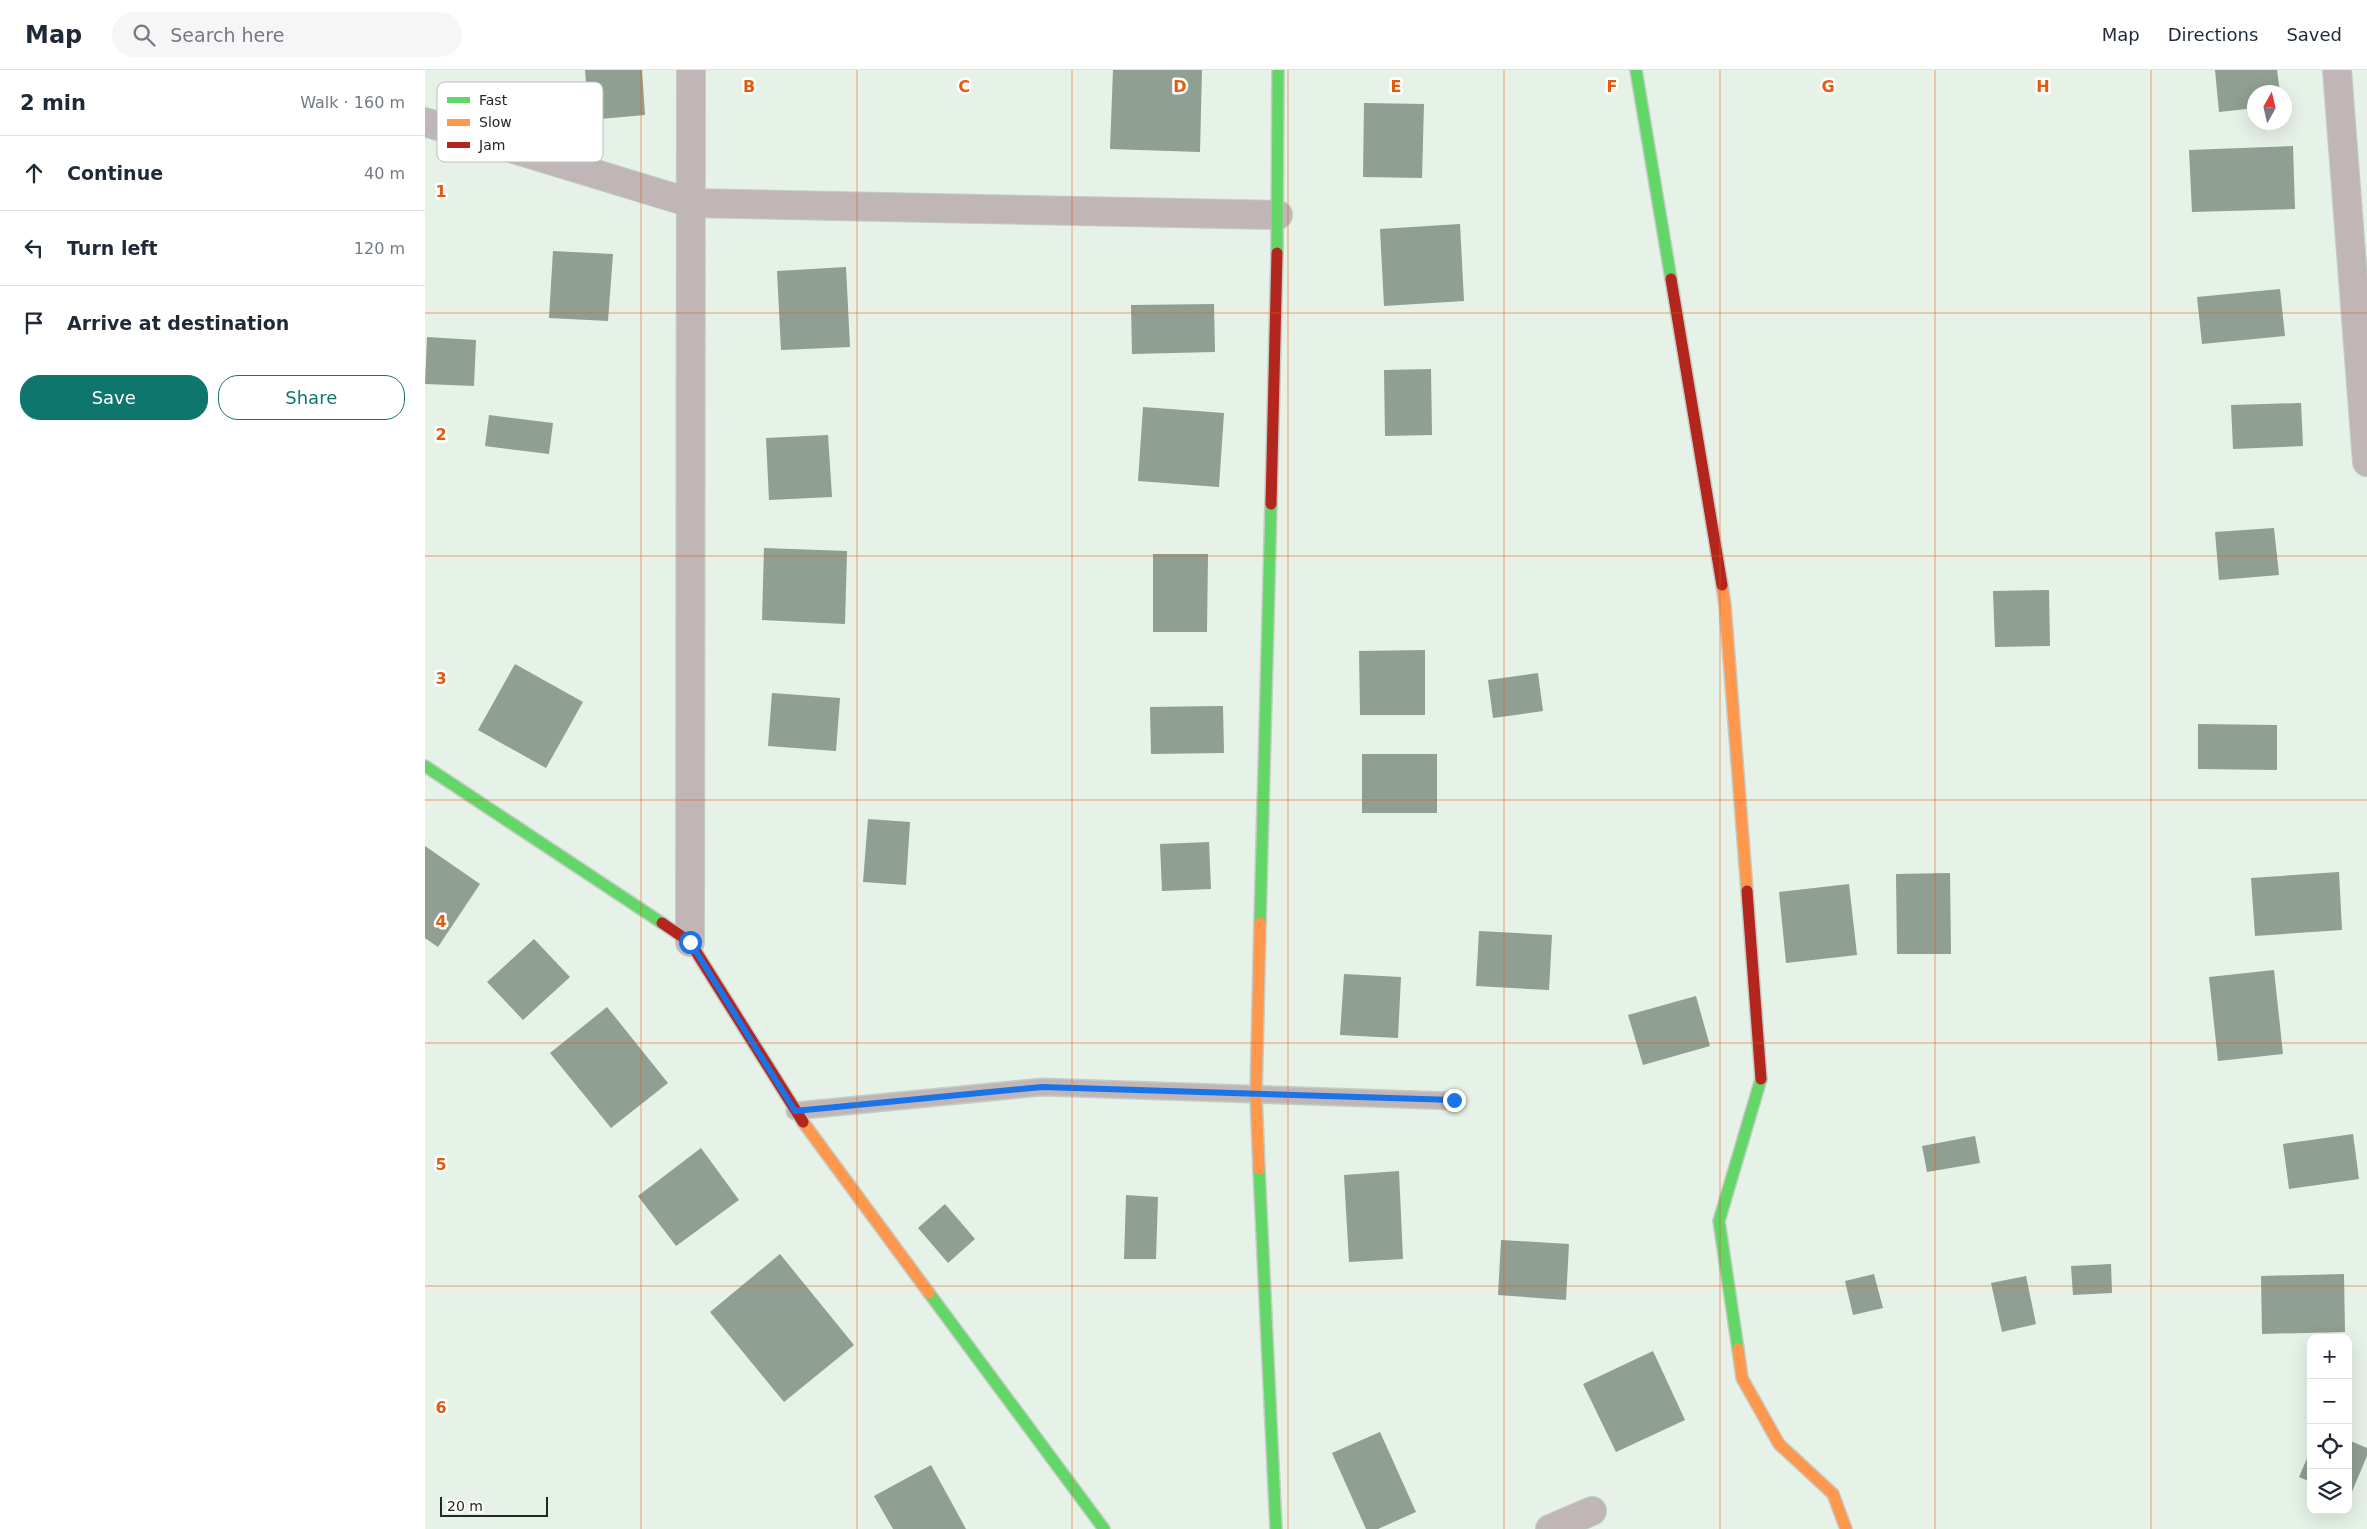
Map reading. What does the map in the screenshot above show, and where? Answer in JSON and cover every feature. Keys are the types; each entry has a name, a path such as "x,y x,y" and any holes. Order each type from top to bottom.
{"street":[{"path":"690,942 691,70"},
{"path":"1276,1529 1256,1095 1278,215 1278,70"},
{"path":"1636,70 1725,605 1761,1080 1719,1221 1742,1378 1779,1444 1833,1494 1847,1529"},
{"path":"2337,70 2367,462"},
{"path":"425,122 437,126"},
{"path":"556,162 691,203 1278,215"},
{"path":"425,766 690,942 795,1111 1105,1529"},
{"path":"1550,1529 1593,1511"}],"lane":[{"path":"795,1111 1042,1087 1454,1100"}],"building":[{"path":"585,70 642,70 645,115 603,119 603,82 586,82"},
{"path":"1113,70 1202,70 1200,152 1110,149"},
{"path":"2215,70 2277,70 2279,85 2247,85 2247,109 2219,112"},
{"path":"1364,103 1424,104 1422,178 1363,177"},
{"path":"2293,146 2295,209 2192,212 2189,150"},
{"path":"1460,224 1464,301 1384,306 1380,229"},
{"path":"553,251 613,254 608,321 549,318"},
{"path":"846,267 850,347 781,350 777,271"},
{"path":"2280,289 2285,336 2202,344 2197,297"},
{"path":"1214,304 1215,352 1132,354 1131,305"},
{"path":"427,337 476,340 474,386 425,384"},
{"path":"1431,369 1432,435 1385,436 1384,370"},
{"path":"2301,403 2303,446 2233,449 2231,405"},
{"path":"1143,407 1224,413 1219,487 1138,481"},
{"path":"489,415 553,423 549,454 485,446"},
{"path":"828,435 832,497 769,500 766,438"},
{"path":"2274,528 2279,575 2219,580 2215,532"},
{"path":"764,548 847,551 845,624 762,620"},
{"path":"1153,554 1208,554 1207,632 1153,632"},
{"path":"2049,590 2050,646 1995,647 1993,591"},
{"path":"1425,650 1425,715 1360,715 1359,651"},
{"path":"515,664 583,702 546,768 478,730"},
{"path":"1538,673 1543,711 1493,718 1488,680"},
{"path":"772,693 840,698 836,751 768,746"},
{"path":"1223,706 1224,753 1151,754 1150,707"},
{"path":"2198,724 2277,725 2277,770 2198,769"},
{"path":"1362,754 1437,754 1437,813 1362,813"},
{"path":"868,819 910,822 906,885 863,882"},
{"path":"1209,842 1211,889 1162,891 1160,844"},
{"path":"425,846 480,884 438,947 425,938"},
{"path":"2339,872 2342,930 2255,936 2251,878"},
{"path":"1950,873 1951,954 1897,954 1896,874"},
{"path":"1849,884 1857,955 1786,963 1779,892"},
{"path":"1479,931 1552,935 1549,990 1476,986"},
{"path":"534,939 570,977 523,1020 487,982"},
{"path":"2274,970 2283,1054 2218,1061 2209,977"},
{"path":"1344,974 1401,977 1398,1038 1340,1035"},
{"path":"1696,996 1710,1046 1643,1065 1628,1015"},
{"path":"607,1007 668,1083 611,1128 550,1053"},
{"path":"2353,1134 2359,1179 2289,1189 2283,1144"},
{"path":"1975,1136 1980,1163 1927,1172 1922,1146"},
{"path":"701,1148 739,1200 676,1246 638,1196"},
{"path":"1399,1171 1403,1259 1349,1262 1344,1175"},
{"path":"1126,1195 1158,1197 1156,1259 1124,1259"},
{"path":"945,1204 975,1239 948,1263 918,1228"},
{"path":"1501,1240 1569,1244 1566,1300 1498,1295"},
{"path":"780,1254 854,1345 784,1402 710,1312"},
{"path":"2111,1264 2112,1293 2073,1295 2071,1266"},
{"path":"1874,1274 1883,1308 1853,1315 1845,1281"},
{"path":"2344,1274 2345,1332 2262,1334 2261,1276"},
{"path":"2026,1276 2036,1324 2002,1332 1991,1283"},
{"path":"1653,1351 1685,1420 1616,1452 1583,1384"},
{"path":"1380,1432 1416,1512 1378,1529 1366,1529 1332,1453"},
{"path":"2352,1442 2367,1448 2367,1456 2352,1492"},
{"path":"2307,1458 2307,1480 2299,1477"},
{"path":"931,1465 966,1529 893,1529 874,1496"}],"traffic: fast":[{"path":"1277,253 1278,70"},
{"path":"1636,70 1671,279"},
{"path":"1260,923 1271,504"},
{"path":"425,766 662,923"},
{"path":"1738,1349 1719,1221 1761,1079"},
{"path":"1259,1169 1276,1529"},
{"path":"929,1293 1104,1529"}],"traffic: slow":[{"path":"1722,585 1747,891"},
{"path":"1259,1169 1256,1095 1260,923"},
{"path":"803,1122 929,1293"},
{"path":"1738,1349 1742,1378 1779,1444 1833,1494 1846,1529"}],"traffic: jam":[{"path":"1271,504 1277,253"},
{"path":"1671,279 1722,585"},
{"path":"1747,891 1761,1079"},
{"path":"662,923 690,942 803,1122"}],"route":[{"path":"690,942 795,1111 1042,1087 1454,1100"}]}
